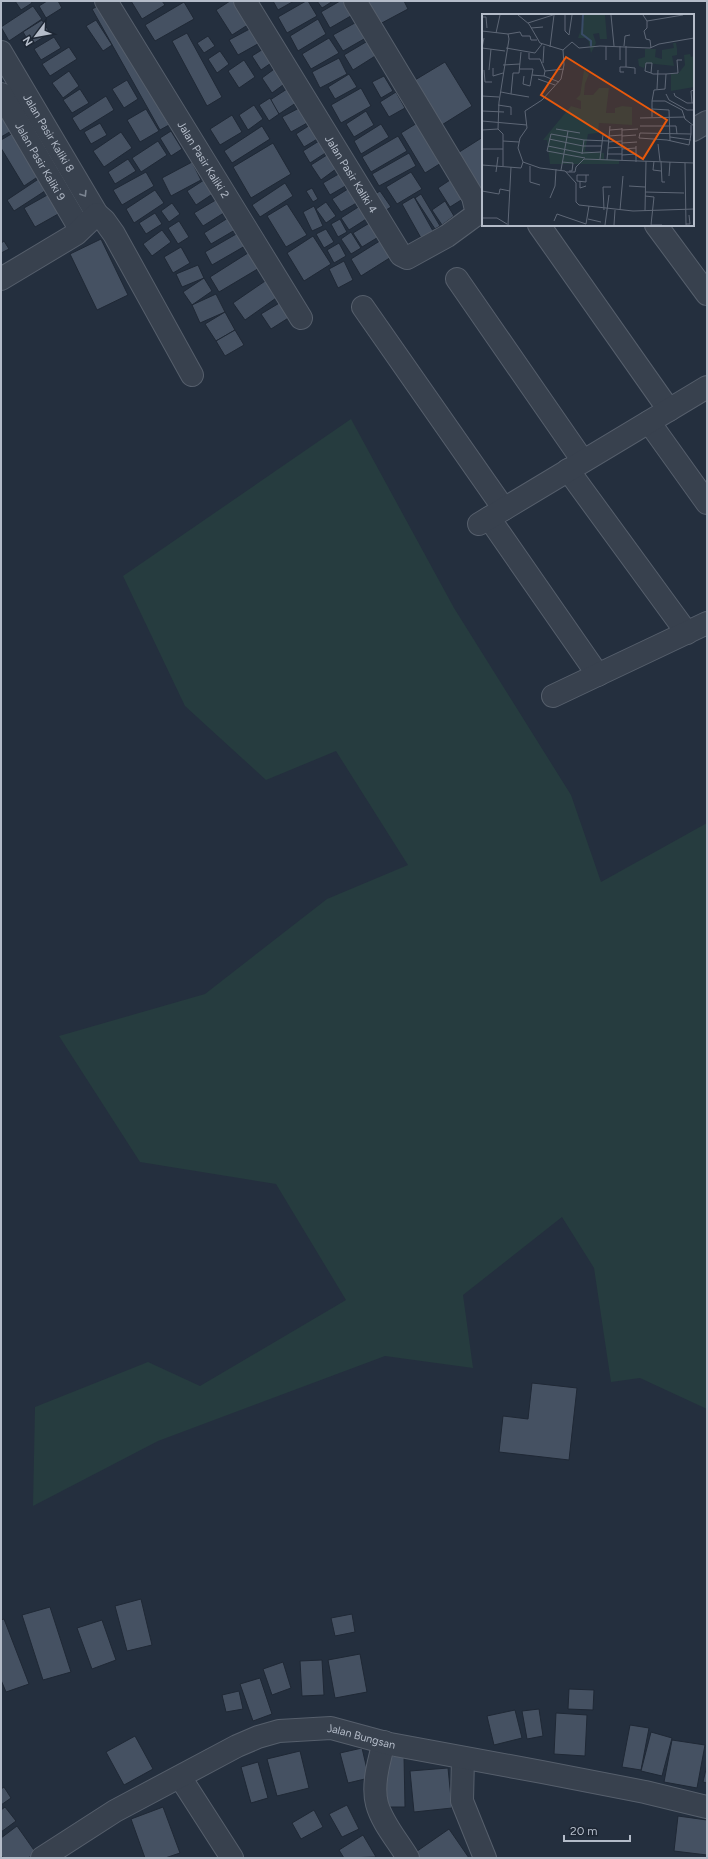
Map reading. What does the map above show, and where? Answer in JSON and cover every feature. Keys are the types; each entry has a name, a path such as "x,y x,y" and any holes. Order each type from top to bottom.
{"street":[{"name":"Jalan Pasir Kaliki 2","path":"106,1 301,318"},
{"name":"Jalan Pasir Kaliki 4","path":"245,1 401,255 407,258 463,226 477,214 473,197 355,1"},
{"name":"Jalan Pasir Kaliki 8","path":"1,52 97,214 104,220 114,234 192,375"},
{"name":"Jalan Pasir Kaliki 9","path":"1,94 80,229"},
{"path":"1,279 76,234 97,214"},
{"path":"540,226 669,410"},
{"path":"657,226 707,294"},
{"path":"457,279 576,466 686,633"},
{"path":"363,307 491,517 598,675"},
{"path":"491,517 707,387"},
{"path":"649,422 707,502"},
{"path":"553,696 707,623"},
{"name":"Jalan Bungsan","path":"42,1858 115,1811 237,1746 258,1737 279,1731 331,1728 384,1742 542,1772 707,1807"},
{"path":"384,1742 377,1771 377,1803 384,1820 408,1858"},
{"path":"463,1758 462,1801 485,1858"},
{"path":"180,1777 232,1858"}],"green space":[{"path":"351,419 454,608 571,795 601,882 707,823 707,1409 640,1378 611,1382 594,1268 562,1217 463,1295 473,1368 385,1356 158,1441 33,1506 35,1407 148,1362 200,1386 346,1300 276,1184 140,1162 59,1036 205,994 327,899 408,865 336,751 266,780 185,706 123,576"}],"building":[{"path":"15,1 31,1 32,3 21,10"},
{"path":"47,1 58,1 62,8 46,18 39,6"},
{"path":"131,1 162,1 165,5 142,19"},
{"path":"230,1 241,1 254,21 232,35 216,10"},
{"path":"273,1 294,1 278,10"},
{"path":"308,1 317,16 287,33 278,17"},
{"path":"317,1 333,1 322,8"},
{"path":"340,1 350,1 356,13 330,28 321,12"},
{"path":"366,1 404,1 408,9 378,25"},
{"path":"184,2 194,19 155,41 145,25"},
{"path":"102,4 169,125 160,130 92,9"},
{"path":"33,6 42,19 9,41 1,27"},
{"path":"318,19 326,34 298,51 290,36"},
{"path":"362,19 371,35 343,51 333,35"},
{"path":"42,20 50,33 31,45 23,32"},
{"path":"96,20 112,45 103,51 86,26"},
{"path":"257,25 265,40 238,55 229,40"},
{"path":"187,33 222,97 207,106 172,41"},
{"path":"208,36 215,46 204,53 197,43"},
{"path":"54,37 61,48 41,60 34,49"},
{"path":"329,38 339,53 311,69 302,54"},
{"path":"371,39 380,53 353,70 344,55"},
{"path":"268,46 277,59 261,70 252,56"},
{"path":"69,47 77,59 50,76 42,64"},
{"path":"220,51 229,64 217,73 208,59"},
{"path":"339,58 347,74 320,88 312,72"},
{"path":"244,60 255,77 239,88 228,71"},
{"path":"445,62 472,106 437,128 410,83"},
{"path":"277,67 287,82 272,93 262,78"},
{"path":"69,71 79,86 63,98 52,83"},
{"path":"349,74 357,87 335,99 328,87"},
{"path":"384,76 393,91 381,98 372,82"},
{"path":"127,80 138,99 124,108 112,89"},
{"path":"290,87 299,101 279,114 270,100"},
{"path":"361,88 371,106 341,123 331,105"},
{"path":"80,89 89,103 72,113 63,100"},
{"path":"396,92 405,108 389,117 380,102"},
{"path":"106,96 114,110 80,131 72,118"},
{"path":"270,98 279,114 269,121 259,105"},
{"path":"254,105 263,119 248,130 239,115"},
{"path":"301,107 309,122 291,132 282,117"},
{"path":"146,109 159,131 140,142 127,120"},
{"path":"1,111 13,130 1,137"},
{"path":"366,111 374,125 354,137 346,124"},
{"path":"232,115 242,132 220,145 210,129"},
{"path":"422,120 446,160 425,173 401,133"},
{"path":"100,123 107,135 91,144 84,132"},
{"path":"381,124 389,137 361,154 354,141"},
{"path":"310,125 319,138 304,147 296,134"},
{"path":"262,126 270,139 232,163 224,151"},
{"path":"171,131 182,149 171,156 160,138"},
{"path":"121,132 132,148 104,167 93,151"},
{"path":"13,133 39,176 24,186 1,148 1,140"},
{"path":"398,136 407,151 371,172 362,157"},
{"path":"482,138 482,187 475,191 453,156"},
{"path":"158,141 167,155 141,172 132,158"},
{"path":"319,141 327,152 310,163 303,151"},
{"path":"273,143 291,174 251,198 233,167"},
{"path":"330,153 340,166 321,180 311,165"},
{"path":"409,153 416,166 379,186 372,174"},
{"path":"128,159 136,171 115,184 108,172"},
{"path":"192,162 201,180 171,196 162,178"},
{"path":"146,172 154,186 122,205 113,190"},
{"path":"342,172 349,184 330,195 323,183"},
{"path":"411,172 422,189 397,204 386,187"},
{"path":"40,178 48,189 14,211 7,200"},
{"path":"453,178 466,197 450,207 438,188"},
{"path":"204,180 214,193 196,205 187,191"},
{"path":"285,183 293,196 260,217 252,205"},
{"path":"351,187 360,201 341,212 332,199"},
{"path":"312,188 318,199 313,202 306,191"},
{"path":"155,190 164,203 134,223 126,209"},
{"path":"380,191 391,207 383,212 372,196"},
{"path":"49,194 60,213 35,227 24,208"},
{"path":"421,194 440,226 435,229 415,198"},
{"path":"414,197 433,231 421,238 402,204"},
{"path":"219,198 227,211 203,226 194,213"},
{"path":"445,201 454,216 442,225 432,210"},
{"path":"326,202 336,216 326,223 316,209"},
{"path":"172,203 180,214 169,222 161,211"},
{"path":"287,204 307,235 286,247 267,216"},
{"path":"363,204 371,216 349,230 341,218"},
{"path":"314,206 323,226 312,231 303,212"},
{"path":"155,213 162,224 146,234 139,223"},
{"path":"228,218 235,230 211,244 204,233"},
{"path":"340,219 347,232 338,237 331,224"},
{"path":"376,219 385,233 362,247 353,233"},
{"path":"179,221 189,237 178,244 168,228"},
{"path":"326,229 334,242 324,248 316,234"},
{"path":"162,230 171,242 152,256 143,244"},
{"path":"351,232 361,248 351,254 341,239"},
{"path":"238,233 245,246 212,265 205,252"},
{"path":"313,236 331,264 304,281 287,253"},
{"path":"386,237 396,254 361,276 351,259"},
{"path":"101,239 128,295 97,310 70,254"},
{"path":"4,241 9,249 1,253 1,243"},
{"path":"339,243 346,256 334,263 327,250"},
{"path":"181,247 190,263 173,273 164,257"},
{"path":"251,251 261,267 219,292 210,277"},
{"path":"344,261 353,280 338,288 329,269"},
{"path":"198,265 204,278 182,287 176,274"},
{"path":"204,278 212,291 192,305 183,292"},
{"path":"268,279 279,296 245,320 233,303"},
{"path":"216,294 225,312 200,323 192,305"},
{"path":"281,302 290,317 271,329 261,314"},
{"path":"225,312 235,330 216,341 205,324"},
{"path":"235,330 244,345 225,356 216,341"},
{"path":"532,1383 577,1388 569,1460 499,1452 503,1416 528,1419"},
{"path":"141,1599 152,1645 127,1651 115,1606"},
{"path":"50,1607 71,1672 43,1680 22,1615"},
{"path":"352,1614 355,1632 335,1636 331,1618"},
{"path":"4,1619 29,1684 6,1692 1,1680 1,1620"},
{"path":"102,1620 116,1660 92,1669 77,1628"},
{"path":"360,1654 367,1692 335,1698 328,1660"},
{"path":"322,1660 324,1695 302,1696 300,1661"},
{"path":"283,1662 291,1688 272,1695 263,1669"},
{"path":"260,1678 272,1714 253,1721 240,1684"},
{"path":"569,1689 594,1690 593,1710 568,1709"},
{"path":"239,1691 243,1709 226,1712 222,1695"},
{"path":"539,1709 543,1736 527,1739 522,1711"},
{"path":"515,1710 522,1738 494,1745 487,1716"},
{"path":"556,1713 587,1715 585,1756 554,1754"},
{"path":"630,1725 649,1728 641,1770 622,1767"},
{"path":"651,1732 672,1738 662,1776 641,1771"},
{"path":"135,1736 153,1769 124,1785 106,1752"},
{"path":"672,1740 705,1745 697,1788 664,1782"},
{"path":"362,1748 369,1778 348,1783 340,1753"},
{"path":"300,1751 309,1788 277,1796 267,1759"},
{"path":"383,1756 404,1756 405,1807 384,1807"},
{"path":"258,1762 268,1798 251,1803 241,1767"},
{"path":"707,1765 707,1783 703,1782"},
{"path":"448,1768 452,1808 414,1812 410,1771"},
{"path":"4,1787 11,1798 1,1805 1,1789"},
{"path":"347,1805 359,1829 342,1837 329,1814"},
{"path":"5,1807 16,1821 1,1832 1,1810"},
{"path":"163,1807 180,1853 165,1858 145,1858 131,1819"},
{"path":"314,1810 323,1827 301,1839 292,1823"},
{"path":"678,1816 707,1820 707,1855 674,1851"},
{"path":"17,1826 36,1853 28,1858 3,1858 1,1855 1,1838"},
{"path":"449,1829 469,1858 416,1858 413,1854"},
{"path":"363,1835 376,1857 344,1858 339,1850"}]}
